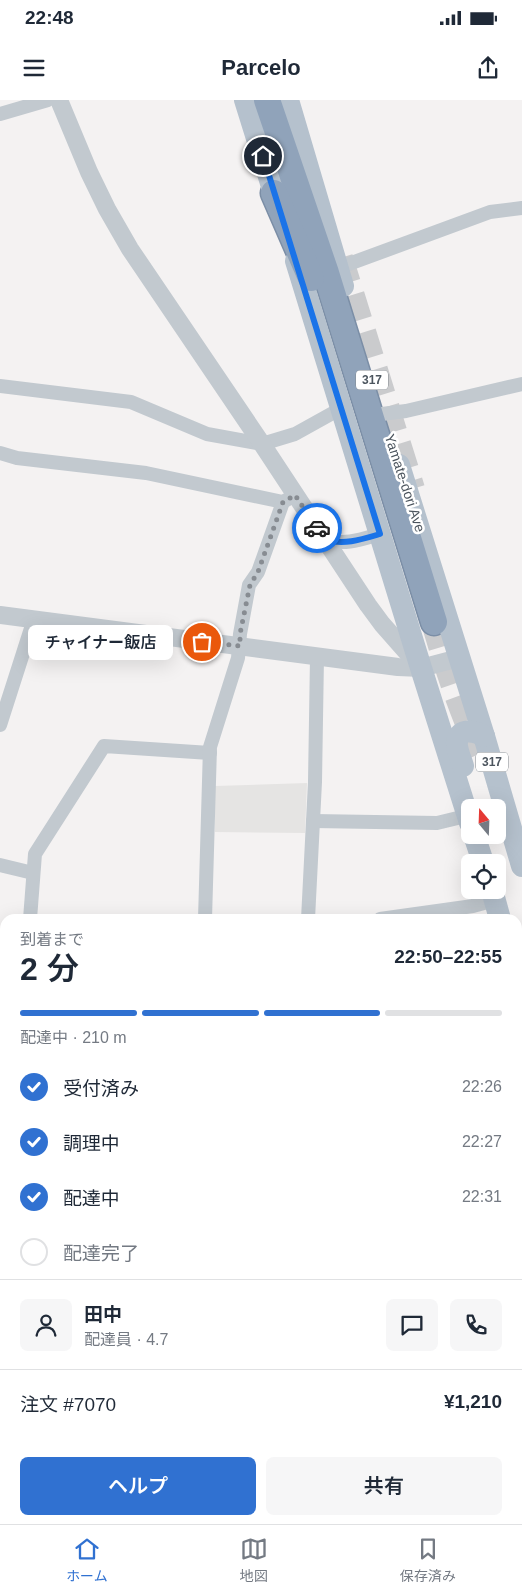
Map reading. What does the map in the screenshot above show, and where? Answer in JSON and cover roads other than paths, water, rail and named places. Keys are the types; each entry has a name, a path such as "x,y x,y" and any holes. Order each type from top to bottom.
{"highway":[{"path":"267,100 326,273 427,624 333,339 308,270 274,193"}],"main road":[{"name":"317","path":"245,100 420,668 465,799"},
{"name":"Yamate-dori Ave","path":"288,100 382,414 459,658 484,736 516,821 522,866"},
{"path":"468,799 457,740 464,732 470,731 475,731 484,736"}],"street":[{"path":"0,114 48,100"},
{"path":"59,100 89,172 107,209 130,249 262,444 289,498 325,540 382,624 420,668"},
{"path":"338,268 490,212 522,208"},
{"path":"382,414 406,411 522,384"},
{"path":"0,386 131,402 207,434 262,444 294,434 340,409"},
{"path":"0,453 17,458 146,473 289,498"},
{"path":"205,914 210,747 238,658 240,634 250,585 258,572 289,498"},
{"path":"325,540 338,543 350,542 380,534"},
{"path":"0,615 316,657 420,668 459,658"},
{"path":"0,724 34,620"},
{"path":"308,914 313,821 316,657"},
{"path":"30,914 35,854 104,746 210,753"},
{"path":"313,821 437,823 461,820"},
{"path":"0,865 33,873"},
{"path":"416,914 496,903"}],"tunnel":[{"path":"340,258 412,489"},
{"path":"434,622 455,688 481,753"}],"place":[{"name":"チャイナー飯店","path":"202,642"}]}
